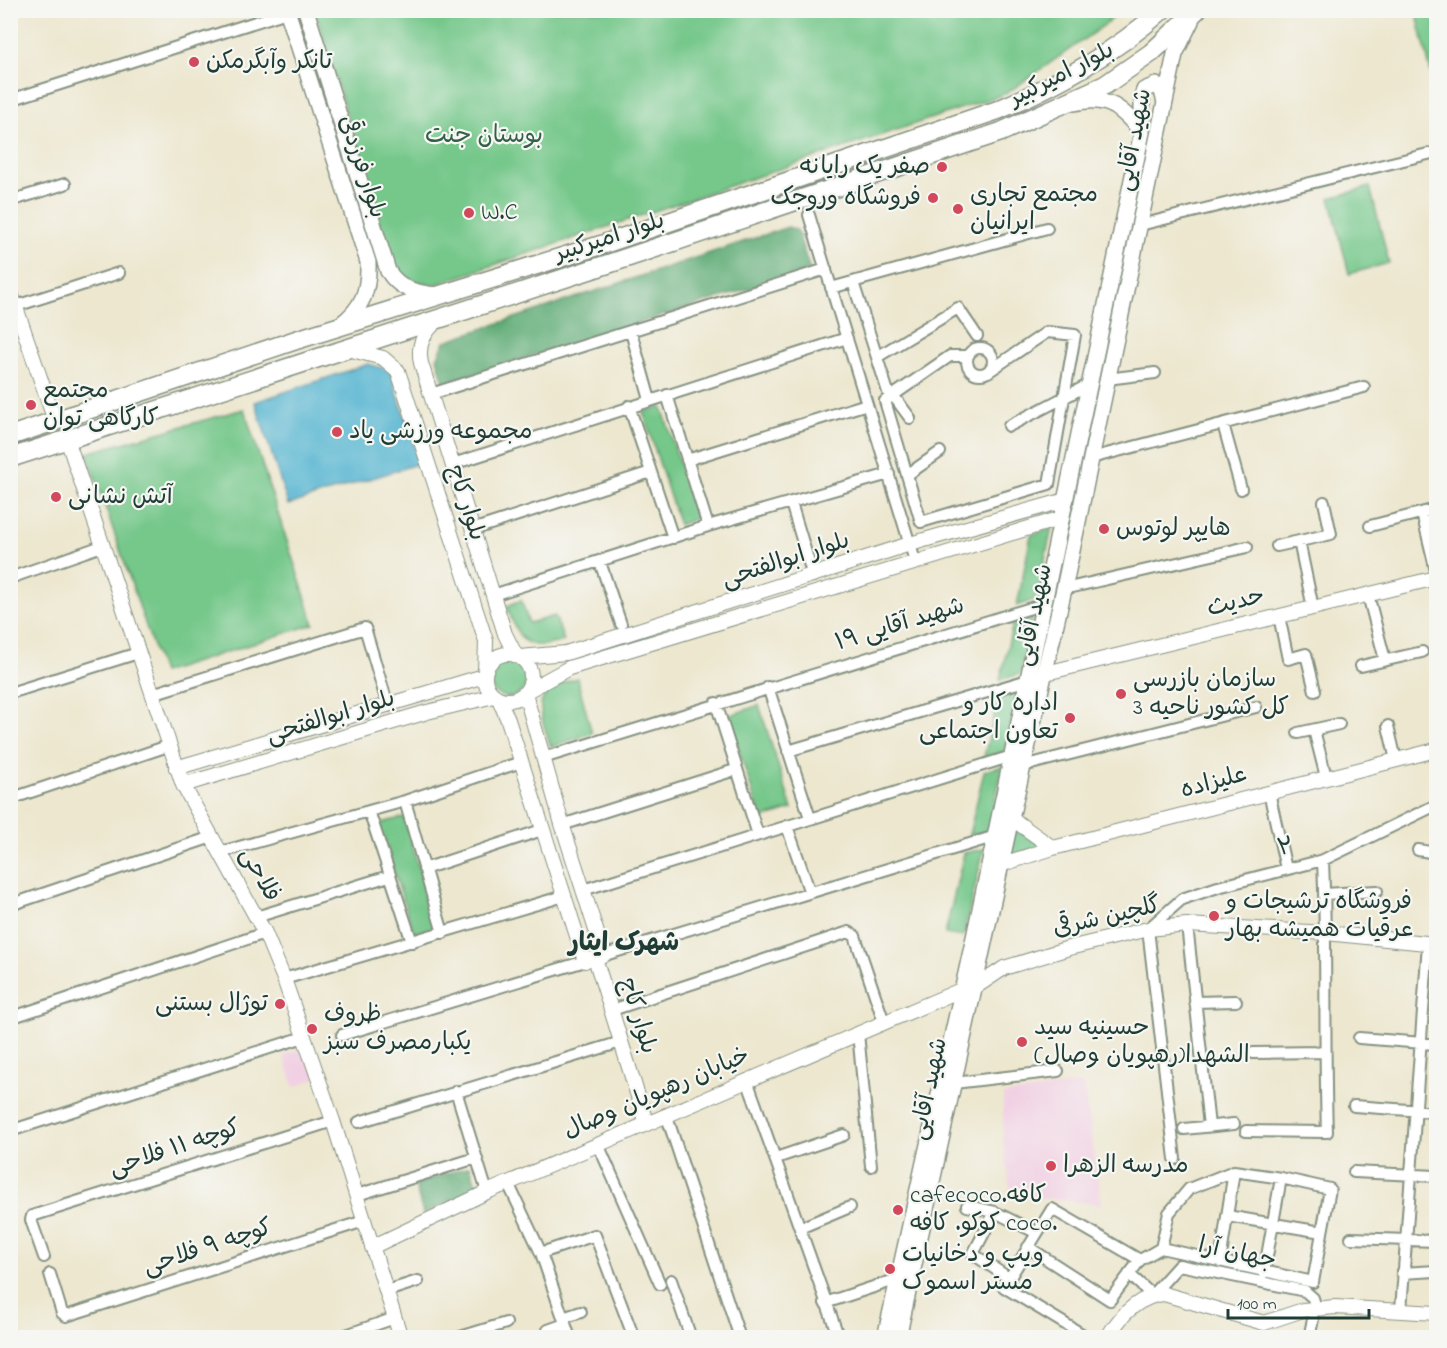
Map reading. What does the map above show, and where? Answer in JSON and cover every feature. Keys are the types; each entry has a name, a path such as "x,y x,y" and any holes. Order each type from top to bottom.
{"main road":[{"name":"بلوار فرزدقی","path":"306,10 388,271 401,286 414,292 438,295"},
{"name":"بلوار امیرکبیر","path":"10,436 335,328 604,244 998,110 1050,87 1099,59 1137,33 1162,10"},
{"name":"بلوار امیرکبیر","path":"10,458 776,209 1001,132 1063,106 1105,85 1151,53 1198,10"},
{"name":"شهید آقایی","path":"885,1338 898,1279 923,1200 954,1083 996,836 1046,673 1175,54 1182,34 1198,10"},
{"name":"بلوار فرزدقی","path":"287,11 368,262 369,283 364,298 354,313 335,328"},
{"path":"1142,132 1144,90 1156,86 1161,88 1165,102"},
{"name":"شهید آقایی","path":"898,1338 923,1200 969,989 981,957 1003,864 1028,680 1142,132 1127,114 1105,101 1089,100 1063,106"},
{"path":"770,188 776,209"},
{"path":"368,262 373,268 380,269 384,264 383,256"}],"street":[{"path":"10,100 287,11"},
{"path":"1140,225 1437,152"},
{"path":"10,201 65,184"},
{"path":"809,215 915,561"},
{"path":"831,288 1047,228"},
{"path":"431,394 826,269"},
{"path":"16,306 119,273"},
{"path":"853,282 891,394 910,418"},
{"path":"10,290 55,421"},
{"path":"877,357 958,308 977,336"},
{"name":"بلوار کاج","path":"440,318 421,341 418,351 505,634 518,656"},
{"path":"631,332 650,400"},
{"path":"967,356 966,363 974,374 988,372 1047,332 1075,334 1049,484 921,522 885,401 891,394 950,356 967,356 978,348 991,353 993,360 988,372"},
{"path":"453,464 629,406 847,339"},
{"path":"345,349 390,361 399,373 409,362 415,360 421,363"},
{"name":"بلوار کاج","path":"399,373 486,641 484,674"},
{"path":"1107,379 1155,373"},
{"path":"1009,426 1090,384"},
{"path":"1091,458 1364,387"},
{"path":"667,395 708,526"},
{"path":"687,460 867,404"},
{"path":"629,406 673,538"},
{"path":"1223,424 1241,489"},
{"path":"421,436 441,430"},
{"name":"فلاحی","path":"67,439 176,768 183,785 265,933 284,979 357,1194 401,1338"},
{"path":"907,475 940,452"},
{"path":"472,530 651,471"},
{"path":"493,595 708,526 889,474"},
{"name":"بلوار ابوالفتحی","path":"518,656 566,653 910,544 1066,500"},
{"path":"791,502 813,576"},
{"path":"1277,546 1331,534 1324,502"},
{"path":"1370,526 1437,509"},
{"path":"1422,513 1437,571"},
{"name":"بلوار ابوالفتحی","path":"526,692 568,668 1062,518"},
{"path":"1299,541 1313,608"},
{"path":"10,578 102,546"},
{"path":"1064,589 1247,547"},
{"path":"600,562 621,624"},
{"name":"حدیث","path":"1046,673 1437,578"},
{"path":"1368,595 1385,660"},
{"name":"شهید آقایی ۱۹","path":"543,758 1044,604"},
{"path":"723,605 726,621"},
{"path":"1279,616 1288,659 1306,654 1315,691"},
{"path":"152,694 365,628 388,706"},
{"path":"486,641 493,648 499,647 506,640 505,634"},
{"path":"1361,666 1422,652"},
{"path":"15,692 138,653"},
{"path":"566,653 557,657 555,662 559,667 568,668"},
{"path":"496,656 518,656 530,668 531,684 526,692 516,699 496,698 485,684 484,674 496,656"},
{"name":"بلوار ابوالفتحی","path":"176,768 388,706 484,674"},
{"path":"788,751 1028,680"},
{"path":"464,682 473,685 476,689 475,695 468,702"},
{"path":"768,687 810,818"},
{"name":"بلوار کاج","path":"526,692 529,714 583,890 595,958 646,1122"},
{"name":"بلوار کاج","path":"496,698 508,720 564,896 595,958"},
{"name":"بلوار ابوالفتحی","path":"183,785 468,702 496,698"},
{"path":"716,703 735,771 758,835"},
{"path":"583,890 810,818 1018,761 1256,707"},
{"path":"508,720 513,712 519,710 526,710 529,714"},
{"path":"328,724 333,741"},
{"path":"1298,733 1339,724"},
{"path":"1388,726 1395,760"},
{"path":"1314,730 1326,777"},
{"path":"10,799 168,746"},
{"name":"علیزاده","path":"1003,864 1053,848 1437,750"},
{"path":"221,852 405,801 521,762"},
{"path":"562,825 735,771"},
{"path":"1269,792 1286,869"},
{"path":"405,801 443,933"},
{"name":"۲","path":"1148,928 1182,899 1218,886 1323,860 1437,806"},
{"path":"369,811 412,942"},
{"path":"1011,818 1053,848"},
{"path":"787,826 809,890"},
{"path":"424,869 542,830"},
{"path":"342,1035 809,890 996,836"},
{"path":"10,905 212,837"},
{"path":"1418,850 1437,853"},
{"path":"553,863 573,856"},
{"path":"1246,1131 1327,1132 1324,1052 1326,933 1323,860"},
{"path":"256,917 389,876"},
{"path":"1324,894 1377,891"},
{"path":"284,979 564,896"},
{"path":"1187,925 1209,1126"},
{"name":"گلچین شرقی","path":"969,989 1004,968 1069,948 1148,928 1187,925 1326,933 1432,944"},
{"path":"1148,928 1175,1159"},
{"path":"612,1010 852,932 884,1022"},
{"path":"10,1018 265,933"},
{"path":"1401,1310 1420,1042 1432,944"},
{"path":"981,957 987,966 1004,968"},
{"name":"خیابان رهپویان وصال","path":"372,1247 487,1192 646,1122 884,1022 969,989"},
{"path":"1195,1002 1236,1001"},
{"path":"858,1033 870,1166"},
{"path":"10,1131 304,1037"},
{"path":"1359,1038 1437,1044"},
{"path":"359,1122 621,1042"},
{"path":"1253,1053 1324,1052"},
{"path":"954,1083 1058,1071"},
{"path":"747,1080 825,1303 840,1338"},
{"path":"456,1091 487,1192"},
{"path":"1354,1106 1437,1112"},
{"path":"666,1114 740,1338"},
{"name":"کوچه ۱۱ فلاحی","path":"44,1257 31,1218 333,1121"},
{"path":"1184,1129 1234,1124"},
{"path":"776,1158 844,1135"},
{"path":"598,1144 660,1284"},
{"path":"357,1194 476,1158"},
{"path":"1220,1262 1234,1172"},
{"path":"1028,1247 1110,1300 1140,1260 1161,1248 1264,1273 1313,1282 1329,1189 1281,1178 1234,1172 1189,1189 1169,1213 1161,1248"},
{"path":"1354,1172 1437,1176"},
{"path":"1264,1273 1281,1178"},
{"path":"508,1183 541,1253 570,1338"},
{"path":"967,1206 995,1212 1037,1233"},
{"path":"800,1228 850,1207"},
{"path":"1085,1336 1004,1287 1052,1209 1140,1260"},
{"path":"995,1212 973,1254 1010,1279"},
{"path":"1227,1215 1322,1233"},
{"name":"کوچه ۹ فلاحی","path":"50,1274 63,1315 364,1221"},
{"path":"541,1253 595,1235 634,1338"},
{"path":"1351,1238 1436,1242"},
{"name":"جهان آرا","path":"1107,1338 1140,1300 1152,1295 1179,1265 1305,1291 1313,1298 1314,1314"},
{"path":"1402,1273 1437,1271"},
{"path":"1129,1274 1152,1295 1164,1294 1264,1323 1303,1310 1314,1314 1335,1307 1437,1313"},
{"path":"825,1303 898,1279"},
{"path":"671,1280 691,1338"},
{"path":"387,1291 418,1281"},
{"path":"548,1329 581,1312"},
{"path":"1309,1338 1314,1314"},
{"path":"337,1338 395,1318"},
{"path":"457,1338 506,1323"}],"shaded area":[{"path":"307,1047 318,1077 294,1087 283,1055"},
{"name":"مدرسه الزهرا","path":"1083,1083 1102,1204 1011,1195 1003,1141 1003,1095"}],"green space":[{"name":"بوستان جنت","path":"315,11 1121,11 1007,93 434,285 408,279 393,266"},
{"path":"1416,11 1436,11 1436,93"},
{"path":"1370,187 1389,263 1349,274 1330,198"},
{"path":"788,227 797,230 810,270 444,383 437,358 445,341"},
{"path":"662,407 697,518 679,525 643,412"},
{"path":"244,409 314,624 162,673 87,453"},
{"path":"1052,528 1036,599 1017,606 1031,535"},
{"path":"521,600 529,623 555,616 564,641 540,645 525,641 515,628 507,606"},
{"path":"1033,618 1020,674 1000,680 1013,623"},
{"path":"508,659 521,665 527,678 521,691 508,697 495,691 489,678 495,665"},
{"path":"577,678 592,733 551,747 543,721 541,703 552,689"},
{"path":"1018,689 1004,752 984,757 999,696"},
{"path":"759,705 792,809 761,819 728,716"},
{"path":"1003,766 988,831 969,835 984,771"},
{"path":"404,817 436,927 414,933 378,824"},
{"path":"1014,827 1044,846 1009,855"},
{"path":"984,849 963,937 945,934 964,853"},
{"path":"470,1166 478,1189 423,1214 415,1184"}],"water":[{"name":"مجموعه ورزشی یاد","path":"368,364 390,370 420,463 288,505 255,402"}],"place":[{"name":"تانکر وآبگرمکن","path":"194,62"},
{"name":"صفر یک رایانه","path":"942,167"},
{"name":"فروشگاه وروجک","path":"933,198"},
{"name":"مجتمع تجاری ایرانیان","path":"958,209"},
{"name":"W.C","path":"469,213"},
{"name":"مجتمع کارگاهی توان","path":"31,405"},
{"name":"مجموعه ورزشی یاد","path":"337,432"},
{"name":"آتش نشانی","path":"56,497"},
{"name":"هایپر لوتوس","path":"1104,529"},
{"name":"سازمان بازرسی کل کشور ناحیه 3","path":"1121,694"},
{"name":"اداره کار و تعاون اجتماعی","path":"1070,718"},
{"name":"فروشگاه ترشیجات و عرقیات همیشه بهار","path":"1214,916"},
{"name":"توژال بستنی","path":"280,1004"},
{"name":"ظروف یکبارمصرف سبز","path":"312,1029"},
{"name":"حسینیه سید الشهدا(رهپویان وصال)","path":"1022,1042"},
{"name":"مدرسه الزهرا","path":"1051,1166"},
{"name":"cafecoco.کافه کوکو. کافه coco.","path":"898,1210"},
{"name":"ویپ و دخانیات مستر اسموک","path":"890,1269"}],"district":[{"name":"شهرک ایثار","path":"624,944"}]}
